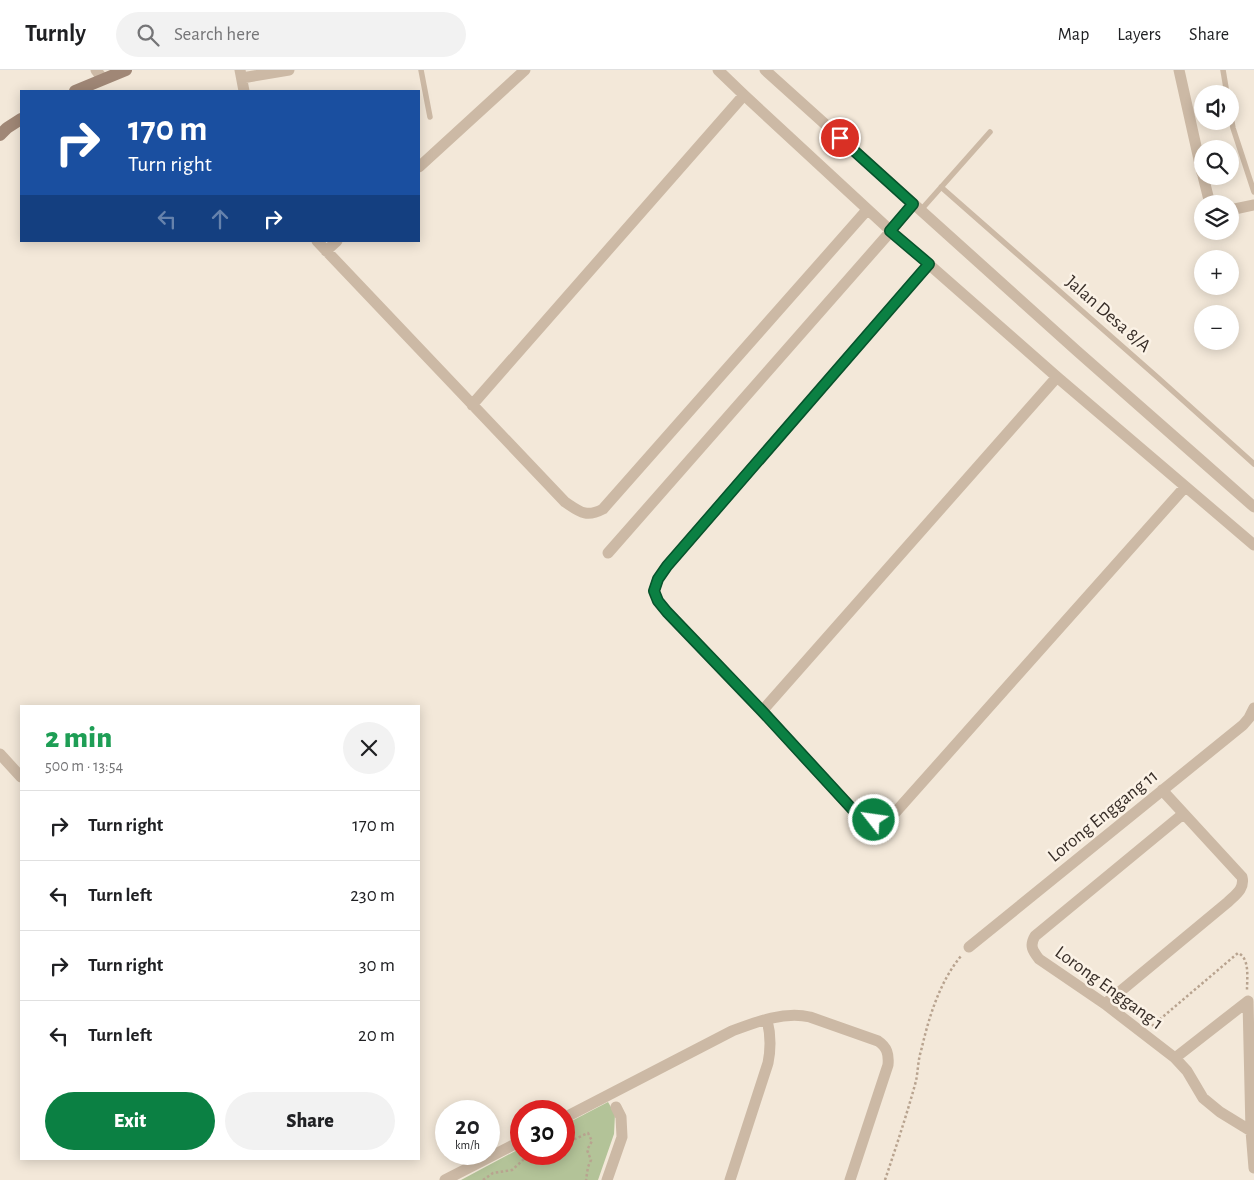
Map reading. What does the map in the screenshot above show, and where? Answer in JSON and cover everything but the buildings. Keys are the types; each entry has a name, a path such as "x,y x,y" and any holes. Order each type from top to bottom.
{"street":[{"path":"76,90 100,74 126,70"},
{"path":"244,90 241,74 289,70"},
{"path":"420,166 525,70"},
{"path":"718,70 890,231 1057,378 1254,546"},
{"path":"765,70 1077,352 1254,507"},
{"path":"1179,70 1195,140"},
{"path":"472,405 744,95"},
{"path":"0,135 20,120"},
{"path":"1239,208 1254,205"},
{"path":"608,553 890,231 916,207"},
{"path":"318,242 565,502 583,514 594,514 603,509 867,210"},
{"path":"326,251 336,242"},
{"path":"929,264 667,566 658,579 654,591 658,601 667,612 854,811 874,820 893,816 1186,487"},
{"path":"762,711 1057,378"},
{"name":"Lorong Enggang 11","path":"969,947 1244,725 1254,708"},
{"path":"2,762 20,776"},
{"path":"1105,1004 1228,902 1242,886 1242,877 1162,790"},
{"name":"Lorong Enggang 1","path":"1183,814 1035,936 1031,946 1039,959 1105,1004 1175,1058 1187,1071 1203,1098 1252,1136"},
{"path":"1175,1058 1251,998"},
{"path":"1251,998 1254,1168"},
{"path":"575,1112 732,1031 756,1022 789,1015 800,1014 810,1016 878,1041 887,1049 888,1065 850,1180"},
{"path":"730,1180 768,1063 771,1040 767,1020"},
{"path":"607,1180 622,1137 622,1117 616,1106"},
{"path":"446,1180 510,1146"}],"lane":[{"path":"421,70 430,117"},
{"path":"1223,70 1226,85"},
{"path":"1234,130 1254,192"},
{"path":"916,207 941,187 990,132"},
{"name":"Jalan Desa 8/A","path":"941,187 1254,464"}],"path":[{"path":"885,1180 904,1122 916,1079 921,1052 940,989 947,975 969,947"},
{"path":"1143,1034 1238,953 1242,954 1246,961 1251,998"},
{"path":"575,1138 588,1133 592,1140 587,1150 591,1160 586,1180"},
{"path":"483,1180 493,1173 512,1170 518,1165"}],"green space":[{"path":"608,1102 615,1114 614,1134 598,1180 461,1180 489,1165 500,1165 500,1159 510,1154 510,1165 575,1165 575,1119"}],"route":[{"path":"840,138 913,204 890,231 929,264 667,566 658,579 654,591 658,601 667,612 854,811 874,820"}]}
